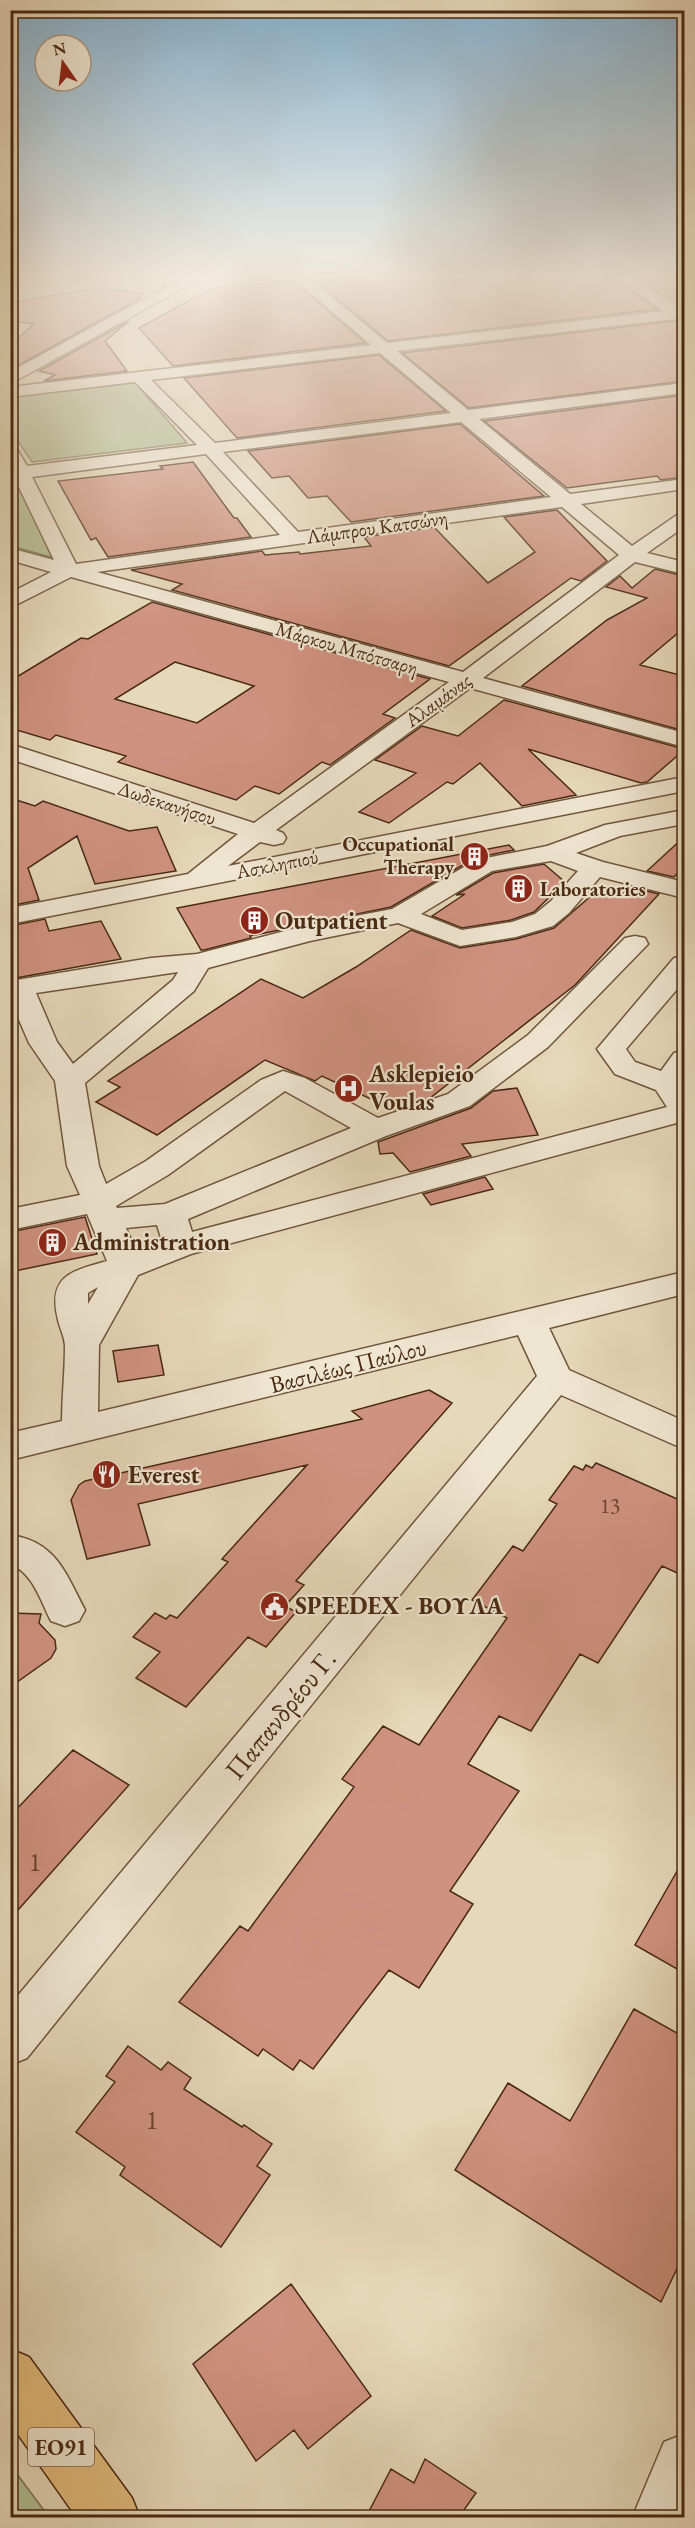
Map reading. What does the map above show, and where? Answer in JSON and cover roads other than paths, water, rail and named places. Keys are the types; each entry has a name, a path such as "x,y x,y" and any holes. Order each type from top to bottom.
{"main road":[{"name":"ΕΟ91","path":"10,2376 112,2517"}],"street":[{"path":"153,391 211,448 294,538"},
{"path":"437,391 631,555 684,568"},
{"path":"16,473 660,391"},
{"path":"10,452 16,473 69,570 10,602"},
{"name":"Λάμπρου Κατσώνη","path":"69,570 684,484"},
{"name":"Αλαμάνας","path":"192,881 465,681 631,555 684,519"},
{"name":"Μάρκου Μπότσαρη","path":"10,554 684,740"},
{"name":"Δωδεκανήσου","path":"10,751 322,855"},
{"name":"Ασκληπιού","path":"10,916 684,784"},
{"path":"126,1268 104,1210 83,1166 70,1082 43,1043 15,988 151,966 198,962 308,933 400,915 485,865 553,853 614,830 684,818"},
{"path":"553,853 594,868 684,890"},
{"path":"400,915 460,938 516,929 544,920 560,907 594,868"},
{"path":"10,1220 104,1210 170,1214 375,1129 459,1100 538,1041 635,944"},
{"path":"70,1082 184,985 198,962"},
{"path":"80,1431 79,1376 82,1345 69,1300 71,1288 83,1279 126,1268 180,1245 684,1111 667,1084 625,1068 611,1049 684,964"},
{"path":"667,1084 684,1059"},
{"path":"104,1210 157,1168 271,1086 283,1080 295,1084 375,1129"},
{"path":"170,1214 180,1245"},
{"name":"Βασιλέως Παύλου","path":"10,1447 684,1283"},
{"path":"529,1322 555,1378 684,1436"},
{"name":"Παπανδρέου Γ.","path":"10,2042 555,1378"},
{"path":"10,1550 19,1550 37,1560 65,1610"},
{"path":"660,2517 684,2462"}],"place":[{"name":"Occupational Therapy","path":"475,856"},
{"name":"Laboratories","path":"519,889"},
{"name":"Outpatient","path":"254,921"},
{"name":"Asklepieio Voulas","path":"348,1088"},
{"name":"Administration","path":"52,1242"},
{"name":"Everest","path":"107,1475"},
{"name":"SPEEDEX - ΒΟΥΛΑ","path":"274,1606"}]}
